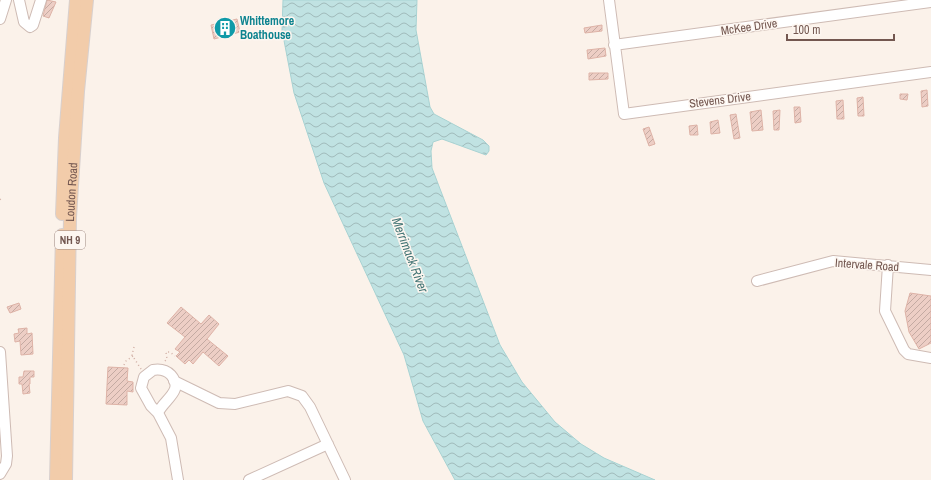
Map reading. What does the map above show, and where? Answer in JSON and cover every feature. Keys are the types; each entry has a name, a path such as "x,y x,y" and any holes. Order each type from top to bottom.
{"main road":[{"name":"Loudon Road","path":"56,480 65,138 76,0"},
{"name":"Loudon Road","path":"66,480 70,216 78,91 87,0"}],"street":[{"path":"0,19 6,0"},
{"path":"19,0 24,22 30,27 33,25 41,0"},
{"name":"Stevens Drive","path":"609,0 624,114 931,72"},
{"name":"McKee Drive","path":"614,45 931,2"},
{"name":"Intervale Road","path":"757,281 833,261 931,270"},
{"path":"888,266 884,304 888,319 908,354 931,358"},
{"path":"0,352 7,456 6,464 0,474"},
{"path":"178,480 171,438 158,414 142,394 142,382 144,377 148,373 158,370 168,373 174,381 219,403 235,404 288,391 302,396 310,407 345,480"},
{"path":"158,414 160,408 174,392 174,381"},
{"path":"249,480 328,444"}],"path":[{"path":"134,347 133,356 144,373"},
{"path":"165,361 167,359 166,352 170,352 175,356"},
{"path":"124,366 126,361 133,356"}],"water":[{"name":"Merrimack River","path":"283,0 417,0 416,30 430,107 434,114 483,140 489,146 489,151 486,155 442,139 433,142 431,151 432,168 500,345 522,382 555,422 581,444 604,458 655,480 455,480 423,421 404,355 324,183 294,93 282,30"}],"building":[{"path":"47,0 56,2 49,18 43,16"},
{"name":"Whittemore Boathouse","path":"237,19 240,32 214,39 211,25"},
{"path":"602,25 602,31 585,33 584,28"},
{"path":"605,48 606,56 588,59 587,50"},
{"path":"589,73 608,73 608,79 589,80"},
{"path":"927,90 928,106 922,107 921,91"},
{"path":"900,94 908,94 907,100 900,99"},
{"path":"863,97 864,116 858,116 857,98"},
{"path":"843,100 844,119 837,119 836,101"},
{"path":"794,107 800,107 801,122 795,123"},
{"path":"761,110 763,130 752,131 750,112"},
{"path":"780,110 779,130 774,130 773,111"},
{"path":"736,114 740,138 734,139 730,115"},
{"path":"718,120 720,133 711,134 710,122"},
{"path":"697,125 698,135 690,135 689,126"},
{"path":"649,127 655,144 649,146 643,129"},
{"path":"910,293 931,296 931,343 919,349 909,332 905,311"},
{"path":"19,303 21,309 10,313 7,307"},
{"path":"181,307 201,324 209,315 219,324 207,339 228,356 219,366 203,352 193,364 189,360 185,364 176,356 180,352 175,349 185,337 167,323"},
{"path":"27,328 27,334 32,333 33,354 21,355 20,341 15,342 14,334 19,333 18,329"},
{"path":"108,367 128,368 127,381 133,382 133,392 127,391 127,405 106,404"},
{"path":"24,371 34,371 34,377 30,377 30,393 23,394 22,384 19,384 19,377 23,377"}],"place":[{"name":"Whittemore Boathouse","path":"225,28"}]}
